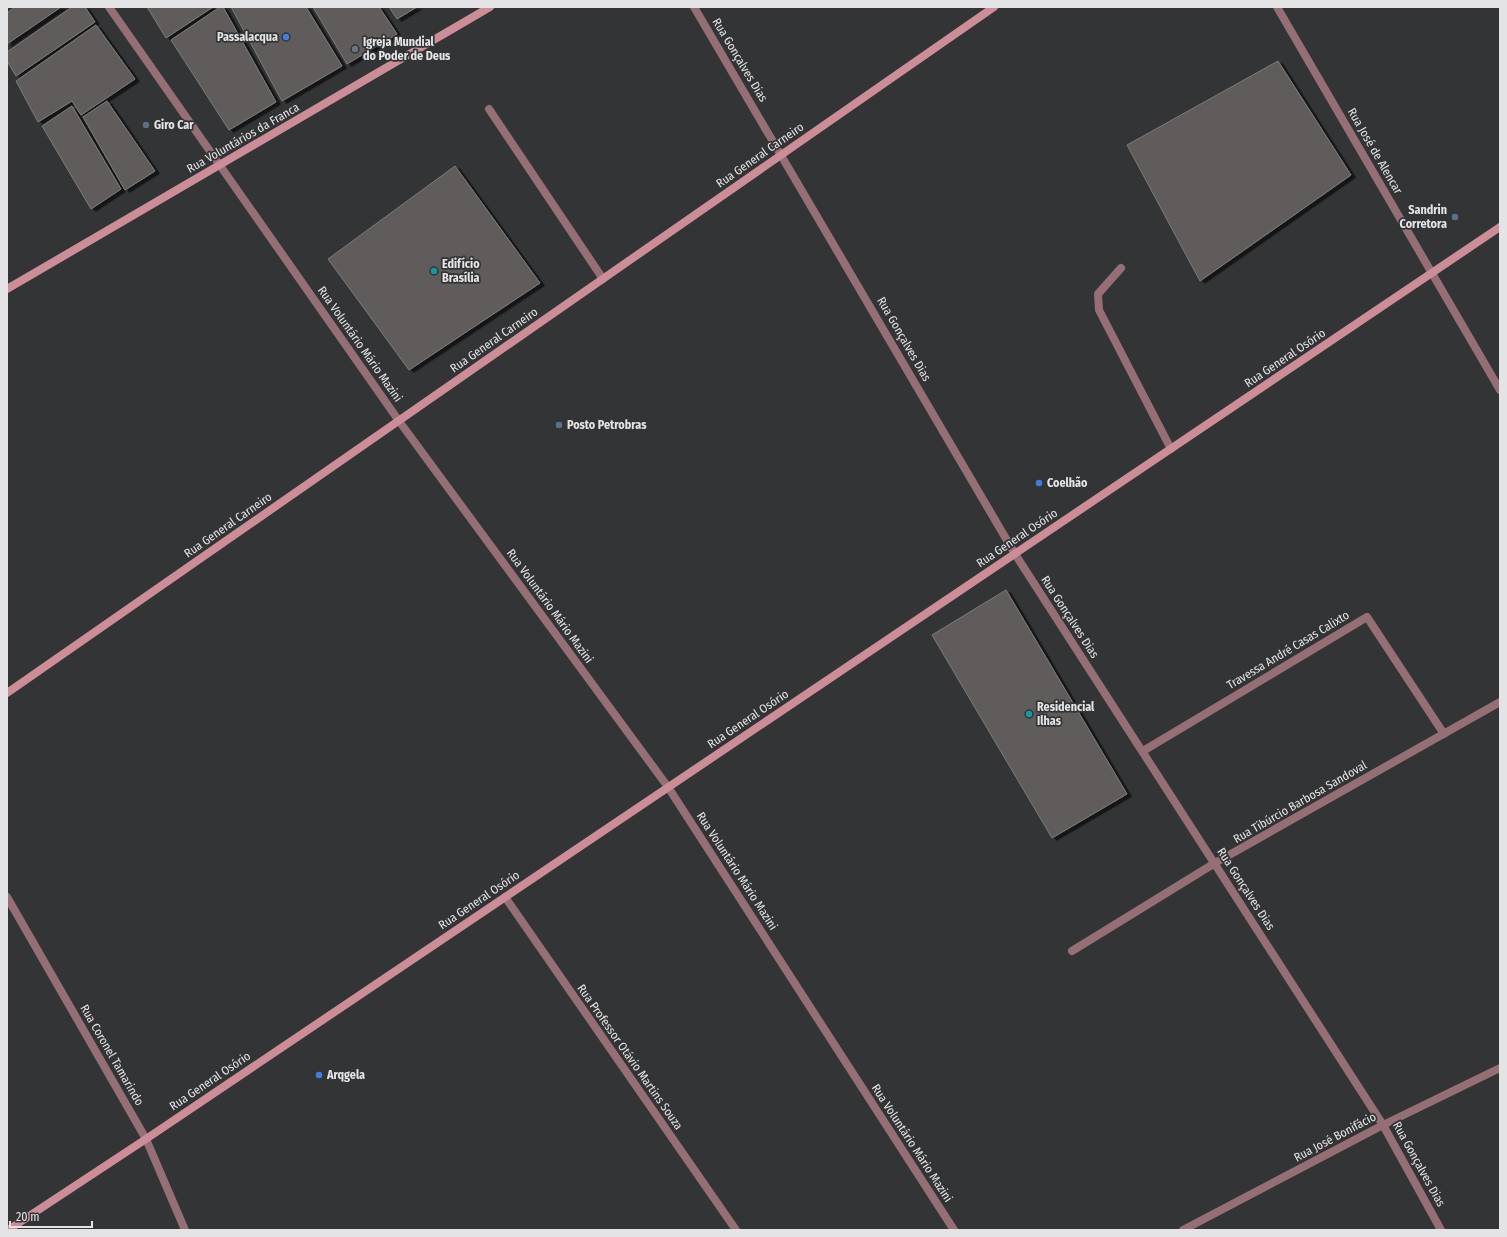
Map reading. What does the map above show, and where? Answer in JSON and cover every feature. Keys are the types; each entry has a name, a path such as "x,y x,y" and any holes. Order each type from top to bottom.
{"street":[{"name":"Rua Voluntário Mário Mazini","path":"109,7 399,421 668,787 954,1230"},
{"name":"Rua Voluntários da Franca","path":"7,289 490,7"},
{"name":"Rua Gonçalves Dias","path":"694,7 1015,554 1383,1125 1442,1230"},
{"name":"Rua General Carneiro","path":"7,693 994,7"},
{"name":"Rua José de Alencar","path":"1276,7 1500,390"},
{"path":"489,109 603,279"},
{"name":"Rua General Osório","path":"8,1230 146,1139 1500,227"},
{"path":"1121,268 1098,294 1099,310 1171,449"},
{"name":"Travessa André Casas Calixto","path":"1143,751 1367,617 1444,734"},
{"name":"Rua Tibúrcio Barbosa Sandoval","path":"1072,951 1215,863 1500,702"},
{"name":"Rua Coronel Tamarindo","path":"7,897 146,1139 185,1230"},
{"name":"Rua Professor Otávio Martins Souza","path":"505,897 736,1230"},
{"name":"Rua José Bonifácio","path":"1183,1230 1383,1125 1500,1068"}],"building":[{"path":"15,7 61,7 7,44 7,13"},
{"path":"72,7 85,7 95,22 16,76 7,61 7,52"},
{"path":"147,7 213,7 166,38"},
{"path":"220,7 223,7 276,102 229,130 171,40"},
{"name":"Passalacqua","path":"231,7 306,7 342,66 282,101"},
{"name":"Igreja Mundial do Poder de Deus","path":"313,7 379,7 397,34 347,64"},
{"path":"389,7 417,7 397,19"},
{"path":"96,25 135,79 81,115 72,101 38,122 16,81"},
{"path":"1278,61 1351,175 1200,281 1127,145"},
{"path":"107,101 155,171 125,190 83,117"},
{"path":"72,106 121,189 91,209 42,126"},
{"name":"Edifício Brasília","path":"455,166 540,283 409,370 328,259"},
{"name":"Residencial Ilhas","path":"1006,590 1127,794 1052,838 932,635"}],"place":[{"name":"Passalacqua","path":"286,37"},
{"name":"Igreja Mundial do Poder de Deus","path":"355,49"},
{"name":"Giro Car","path":"146,125"},
{"name":"Sandrin Corretora","path":"1455,217"},
{"name":"Edifício Brasília","path":"434,271"},
{"name":"Posto Petrobras","path":"559,425"},
{"name":"Coelhão","path":"1039,483"},
{"name":"Residencial Ilhas","path":"1029,714"},
{"name":"Arqgela","path":"319,1075"}]}
